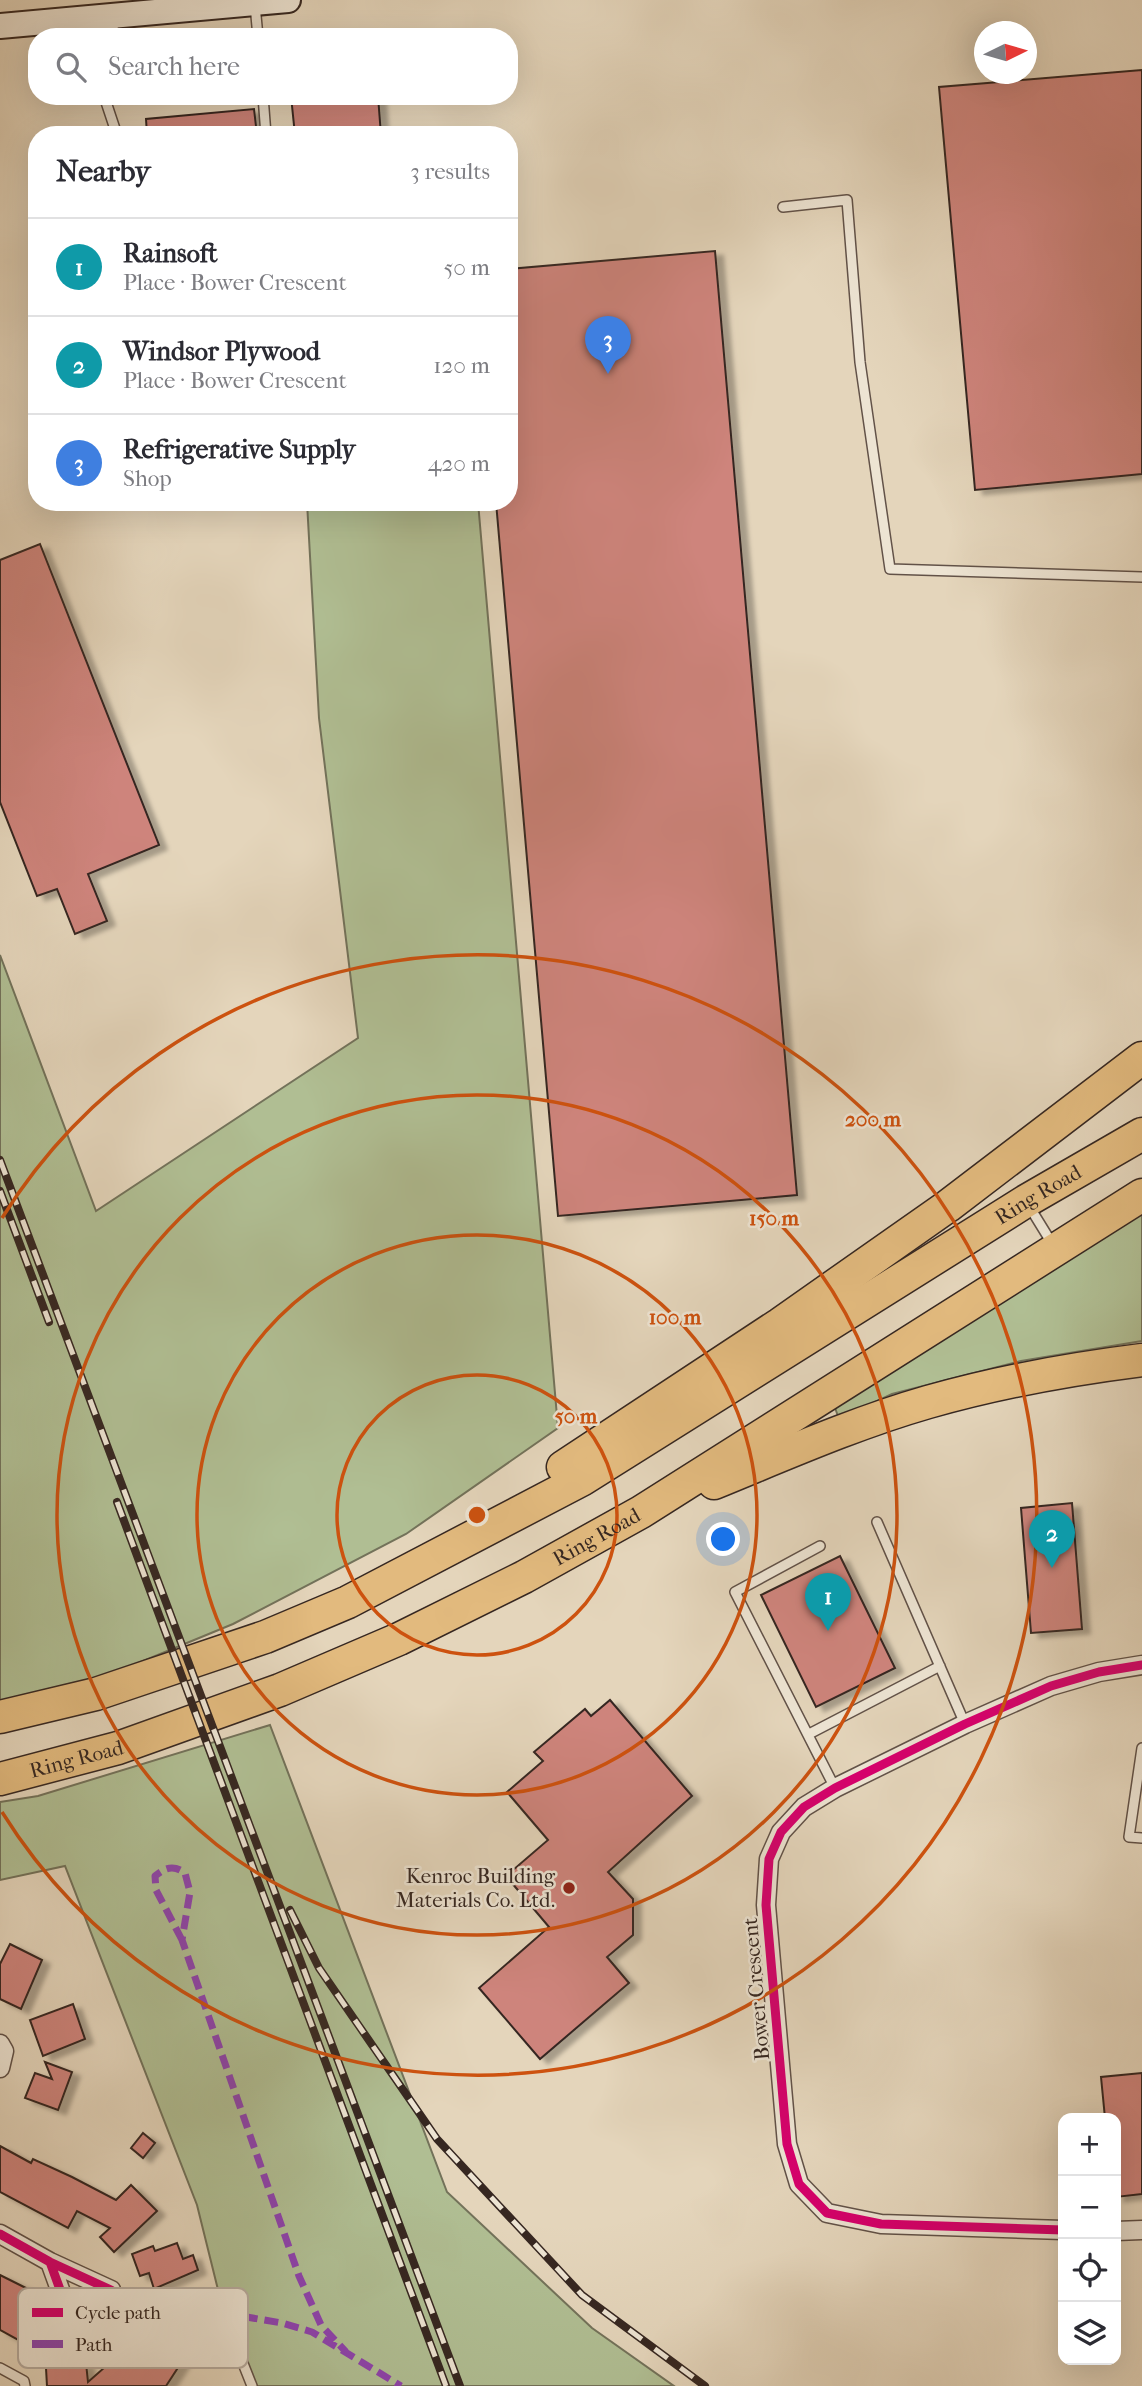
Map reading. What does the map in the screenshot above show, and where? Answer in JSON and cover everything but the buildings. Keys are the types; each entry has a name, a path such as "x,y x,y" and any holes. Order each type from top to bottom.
{"highway":[{"path":"425,1561 780,1324 948,1206 1142,1058"},
{"name":"Ring Road","path":"0,1717 96,1694 265,1637 348,1602 583,1479 1026,1201 1142,1134"},
{"name":"Ring Road","path":"0,1779 118,1748 280,1690 412,1633 524,1577 641,1511 1142,1195"},
{"path":"641,1511 850,1428 926,1403 1003,1383 1142,1360"}],"main road":[{"path":"0,26 70,19 113,26 288,0"}],"street":[{"name":"Bower Crescent","path":"1058,2230 881,2224 827,2213 799,2184 787,2144 766,1905 769,1859 781,1832 804,1807 835,1788 965,1724 1051,1686 1099,1672 1142,1665"},
{"path":"0,2044 4,2051 0,2068"},
{"path":"1121,2231 1142,2230"},
{"path":"0,2234 50,2262 107,2288"},
{"path":"50,2262 59,2288"}],"lane":[{"path":"254,3 256,28"},
{"path":"107,105 114,126"},
{"path":"264,105 265,126"},
{"path":"783,207 847,200 860,362 890,569 1142,577"},
{"path":"1026,1201 1055,1249"},
{"path":"877,1522 965,1724"},
{"path":"820,1546 735,1592 835,1788"},
{"path":"809,1734 940,1666"},
{"path":"1142,1748 1129,1837 1142,1838"},
{"path":"0,2368 23,2381 25,2386"},
{"path":"245,2368 252,2386"}],"green space":[{"path":"308,511 479,511 558,1428 406,1534 233,1624 97,1680 0,1701 0,955 96,1211 358,1038 319,718"},
{"path":"1142,1211 1142,1341 1021,1361 892,1394 839,1419 834,1405"},
{"path":"270,1725 447,2192 592,2328 674,2386 248,2386 242,2368 248,2368 248,2288 218,2288 197,2205 65,1866 0,1880 0,1802 38,1796"}],"railway":[{"path":"0,1160 460,2386"},
{"path":"0,1191 49,1322"},
{"path":"117,1502 446,2386"},
{"path":"290,1910 319,1968 437,2139 582,2295 705,2386"}],"marked path":[{"path":"182,1940 156,1890 155,1876 170,1868 185,1873 190,1892 182,1940 299,2276 321,2325 346,2352"},
{"path":"248,2317 312,2332 401,2386"}],"cycle path":[{"path":"1058,2230 881,2224 827,2213 799,2184 787,2144 766,1905 769,1859 781,1832 804,1807 835,1788 965,1724 1051,1686 1099,1672 1142,1665"},
{"path":"0,2234 50,2262"},
{"path":"50,2262 107,2288"},
{"path":"50,2262 59,2288"}],"place":[{"name":"Refrigerative Supply","path":"608,374"},
{"name":"Windsor Plywood","path":"1052,1568"},
{"name":"Rainsoft","path":"828,1631"},
{"name":"Kenroc Building Materials Co. Ltd.","path":"569,1888"}]}
